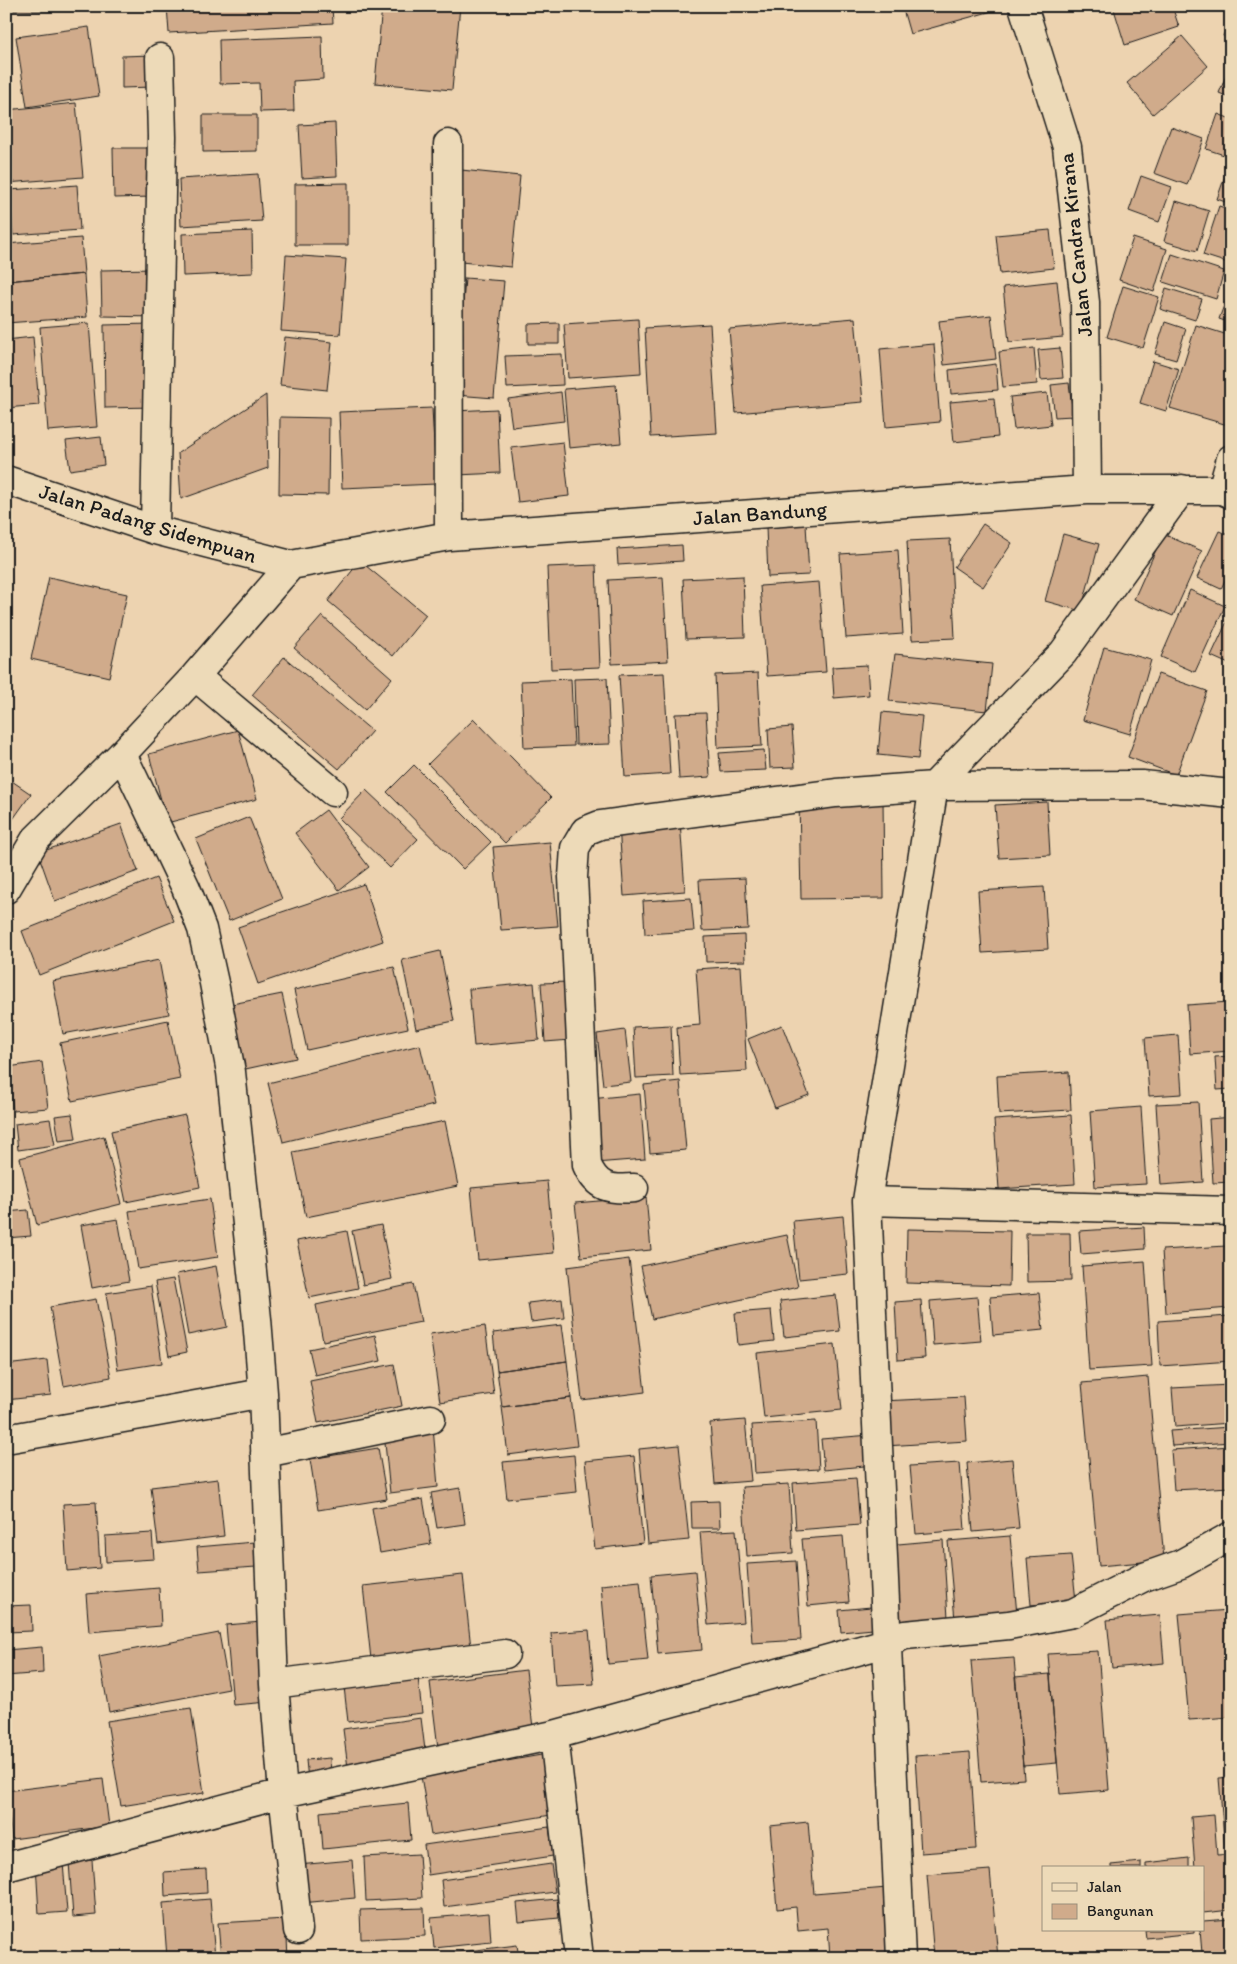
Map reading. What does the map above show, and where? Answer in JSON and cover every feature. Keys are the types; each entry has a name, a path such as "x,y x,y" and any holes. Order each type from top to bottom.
{"street":[{"name":"Jalan Candra Kirana","path":"1023,6 1067,147 1084,302 1087,490"},
{"path":"155,530 162,137 160,58"},
{"path":"448,144 449,536"},
{"path":"1226,492 1231,459"},
{"name":"Jalan Padang Sidempuan","path":"6,480 155,530 291,565"},
{"name":"Jalan Bandung","path":"291,565 449,536 1087,490 1182,489 1226,492"},
{"path":"901,1958 867,1201 934,786 1064,653 1182,489"},
{"path":"6,889 35,840 122,754 195,676 291,565"},
{"path":"195,676 333,792"},
{"path":"122,754 186,888 202,929 231,1072 263,1393 274,1684 283,1793 298,1930"},
{"path":"634,1188 620,1190 599,1183 592,1176 587,1164 572,877 575,848 585,831 600,824 836,793 934,786 1142,785 1231,794"},
{"path":"867,1201 1231,1210"},
{"path":"6,1439 263,1393"},
{"path":"265,1454 431,1419"},
{"path":"6,1867 283,1793 554,1736 886,1643 905,1635 1009,1625 1073,1613 1144,1577 1181,1564 1231,1536"},
{"path":"274,1684 505,1654"},
{"path":"554,1736 579,1958"}],"building":[{"path":"6,6 71,6 71,11 6,10"},
{"path":"167,6 332,6 333,23 169,33"},
{"path":"382,6 460,6 452,90 375,83"},
{"path":"902,6 1010,6 910,34"},
{"path":"1113,6 1172,6 1179,27 1125,45"},
{"path":"1231,17 1231,39 1223,36"},
{"path":"89,27 99,96 27,107 16,37"},
{"path":"322,36 323,79 293,81 294,111 260,112 259,83 220,84 219,40"},
{"path":"1182,36 1208,66 1153,114 1127,83"},
{"path":"152,55 153,87 122,88 122,56"},
{"path":"1231,64 1231,98 1219,93"},
{"path":"76,103 83,177 6,183 6,110"},
{"path":"1218,114 1231,119 1231,146 1227,156 1206,149"},
{"path":"203,115 257,115 257,151 203,152"},
{"path":"335,123 337,176 302,178 299,125"},
{"path":"1171,127 1204,139 1187,185 1154,173"},
{"path":"113,148 151,148 152,197 114,198"},
{"path":"1231,159 1231,204 1217,199"},
{"path":"461,170 520,176 511,267 451,261"},
{"path":"258,174 262,221 181,226 179,179"},
{"path":"1141,176 1172,187 1159,222 1129,211"},
{"path":"348,183 348,245 295,245 295,184"},
{"path":"77,185 80,230 13,235 10,190"},
{"path":"1176,201 1209,211 1197,251 1164,241"},
{"path":"1219,206 1231,210 1231,264 1203,255"},
{"path":"1050,230 1054,268 1000,274 996,235"},
{"path":"252,231 253,273 183,276 182,234"},
{"path":"81,238 84,274 6,281 6,244"},
{"path":"1133,238 1167,249 1154,292 1119,280"},
{"path":"1172,254 1224,271 1216,299 1163,282"},
{"path":"286,255 346,259 340,335 281,331"},
{"path":"154,269 155,317 102,316 101,270"},
{"path":"84,274 87,317 6,323 6,281"},
{"path":"465,278 504,281 494,398 456,395"},
{"path":"1057,281 1063,337 1009,342 1003,287"},
{"path":"1123,286 1159,297 1143,348 1107,337"},
{"path":"1231,286 1231,323 1219,319"},
{"path":"1166,288 1202,299 1195,320 1160,309"},
{"path":"991,315 996,359 944,365 939,321"},
{"path":"855,318 863,402 736,413 729,329"},
{"path":"638,319 641,373 568,378 564,324"},
{"path":"1165,322 1186,329 1176,360 1155,354"},
{"path":"89,323 97,427 48,431 40,327"},
{"path":"559,323 559,344 528,344 528,324"},
{"path":"153,324 154,407 105,408 104,325"},
{"path":"710,324 717,433 651,437 645,328"},
{"path":"1196,325 1231,336 1231,426 1170,408"},
{"path":"33,337 39,405 6,408 6,340"},
{"path":"285,337 332,342 327,390 280,385"},
{"path":"934,344 940,422 886,427 880,349"},
{"path":"1034,348 1037,384 1003,387 999,352"},
{"path":"1060,348 1063,378 1041,380 1038,350"},
{"path":"562,354 563,385 507,388 505,356"},
{"path":"1153,361 1179,369 1166,411 1140,403"},
{"path":"996,364 998,390 951,394 949,370"},
{"path":"1069,383 1073,416 1055,417 1051,385"},
{"path":"616,385 621,443 569,448 564,389"},
{"path":"561,392 564,421 512,427 508,399"},
{"path":"1047,393 1051,425 1014,429 1010,397"},
{"path":"266,395 268,468 181,499 178,453"},
{"path":"994,398 998,437 954,442 950,402"},
{"path":"432,408 436,484 342,488 339,412"},
{"path":"497,409 500,473 457,475 454,411"},
{"path":"280,417 329,418 328,495 279,494"},
{"path":"101,437 104,465 70,470 66,441"},
{"path":"563,442 569,496 518,502 511,448"},
{"path":"983,524 1012,543 983,587 954,567"},
{"path":"806,525 809,575 768,577 766,527"},
{"path":"1219,531 1231,536 1231,567 1221,589 1197,578"},
{"path":"1063,534 1099,544 1081,611 1045,601"},
{"path":"1163,534 1202,551 1173,616 1134,599"},
{"path":"950,539 955,638 912,640 907,541"},
{"path":"682,545 683,561 618,565 617,549"},
{"path":"898,550 903,634 846,638 840,554"},
{"path":"360,561 426,615 393,656 328,601"},
{"path":"596,565 600,667 551,669 547,567"},
{"path":"743,576 745,637 686,639 683,579"},
{"path":"49,577 127,594 109,677 31,659"},
{"path":"663,577 668,661 612,664 608,580"},
{"path":"819,582 826,672 767,676 760,586"},
{"path":"1190,590 1225,606 1195,672 1161,657"},
{"path":"1231,613 1231,665 1211,656"},
{"path":"322,616 392,678 365,710 294,648"},
{"path":"1104,647 1151,660 1130,734 1083,720"},
{"path":"895,654 992,664 987,711 889,701"},
{"path":"284,657 372,731 339,769 252,695"},
{"path":"867,665 869,695 834,698 832,667"},
{"path":"664,673 670,774 625,777 619,675"},
{"path":"758,673 762,746 718,748 715,675"},
{"path":"1158,674 1207,691 1176,775 1128,757"},
{"path":"607,678 610,744 576,745 574,679"},
{"path":"571,679 574,746 524,748 521,681"},
{"path":"882,712 922,716 918,759 878,755"},
{"path":"706,713 710,777 679,779 675,714"},
{"path":"474,719 551,798 505,843 428,764"},
{"path":"792,727 795,767 770,768 768,729"},
{"path":"238,730 257,799 167,823 149,754"},
{"path":"764,750 766,770 721,772 719,753"},
{"path":"414,765 491,842 463,869 387,792"},
{"path":"6,777 31,794 6,829"},
{"path":"366,790 418,839 390,868 339,818"},
{"path":"883,798 884,898 801,899 799,799"},
{"path":"1047,802 1050,855 999,858 995,805"},
{"path":"326,810 369,867 339,890 295,833"},
{"path":"249,817 282,899 229,921 196,839"},
{"path":"680,821 685,891 624,896 619,826"},
{"path":"121,824 138,871 55,901 38,853"},
{"path":"550,842 558,926 501,930 493,847"},
{"path":"156,878 174,921 39,975 22,931"},
{"path":"745,878 748,929 702,931 699,880"},
{"path":"364,884 383,941 258,984 238,927"},
{"path":"1044,887 1048,949 982,953 978,891"},
{"path":"691,898 694,931 645,934 643,901"},
{"path":"744,935 745,961 706,962 705,937"},
{"path":"440,951 454,1021 416,1029 402,960"},
{"path":"159,960 169,1014 63,1034 53,981"},
{"path":"741,966 747,1071 680,1075 677,1027 700,1025 696,969"},
{"path":"394,967 408,1028 307,1050 294,990"},
{"path":"567,982 571,1040 545,1042 541,983"},
{"path":"534,983 539,1040 474,1046 469,989"},
{"path":"282,994 296,1058 241,1070 227,1005"},
{"path":"1229,1002 1231,1051 1190,1054 1187,1005"},
{"path":"168,1020 180,1079 72,1101 60,1043"},
{"path":"671,1025 673,1076 636,1078 633,1027"},
{"path":"782,1025 809,1095 775,1108 748,1039"},
{"path":"625,1030 631,1082 603,1085 597,1034"},
{"path":"1178,1035 1182,1094 1149,1096 1145,1038"},
{"path":"420,1045 434,1105 283,1142 268,1083"},
{"path":"1231,1056 1231,1089 1217,1090 1215,1057"},
{"path":"42,1062 48,1108 13,1111 8,1067"},
{"path":"1069,1072 1071,1110 999,1114 997,1076"},
{"path":"680,1081 686,1150 650,1153 644,1085"},
{"path":"640,1094 645,1159 595,1163 590,1099"},
{"path":"1198,1102 1203,1182 1161,1185 1156,1104"},
{"path":"1141,1107 1146,1184 1095,1187 1090,1111"},
{"path":"72,1114 76,1139 59,1141 55,1116"},
{"path":"185,1115 200,1187 126,1202 111,1131"},
{"path":"1071,1115 1075,1184 999,1189 994,1120"},
{"path":"1231,1117 1231,1182 1213,1183 1209,1119"},
{"path":"50,1119 55,1145 18,1150 15,1124"},
{"path":"445,1121 458,1186 306,1217 293,1152"},
{"path":"104,1136 121,1204 37,1225 20,1158"},
{"path":"547,1181 554,1253 478,1260 471,1188"},
{"path":"646,1197 651,1250 581,1257 575,1203"},
{"path":"210,1199 218,1257 138,1269 129,1211"},
{"path":"28,1210 31,1236 6,1238 6,1212"},
{"path":"843,1216 848,1274 799,1279 793,1221"},
{"path":"118,1219 129,1281 92,1288 81,1225"},
{"path":"381,1225 392,1279 363,1285 352,1231"},
{"path":"1144,1227 1145,1249 1081,1254 1079,1231"},
{"path":"907,1229 1010,1231 1009,1286 906,1283"},
{"path":"347,1231 358,1288 309,1298 297,1241"},
{"path":"1026,1233 1070,1233 1071,1281 1027,1282"},
{"path":"787,1235 798,1287 652,1319 641,1266"},
{"path":"1226,1246 1230,1308 1166,1313 1162,1250"},
{"path":"629,1259 645,1392 582,1400 567,1267"},
{"path":"1145,1261 1152,1366 1089,1370 1082,1266"},
{"path":"216,1266 227,1327 188,1335 177,1274"},
{"path":"173,1279 187,1352 169,1356 155,1282"},
{"path":"413,1284 421,1322 323,1341 316,1305"},
{"path":"151,1286 162,1363 118,1370 106,1293"},
{"path":"1039,1293 1043,1330 993,1335 990,1297"},
{"path":"836,1295 840,1331 784,1337 780,1301"},
{"path":"977,1297 981,1341 933,1345 930,1301"},
{"path":"96,1299 111,1377 64,1386 50,1307"},
{"path":"562,1299 564,1318 531,1322 528,1303"},
{"path":"921,1300 925,1358 898,1360 895,1302"},
{"path":"771,1310 774,1341 738,1345 735,1313"},
{"path":"1229,1316 1231,1361 1160,1366 1158,1321"},
{"path":"562,1325 567,1361 497,1371 493,1333"},
{"path":"485,1326 494,1394 440,1402 430,1334"},
{"path":"375,1335 381,1361 315,1375 309,1349"},
{"path":"835,1344 842,1410 764,1418 757,1353"},
{"path":"47,1360 51,1395 6,1400 6,1365"},
{"path":"567,1361 571,1398 502,1407 497,1371"},
{"path":"394,1364 402,1406 318,1423 310,1381"},
{"path":"1148,1377 1164,1560 1099,1566 1082,1383"},
{"path":"1230,1385 1231,1423 1175,1427 1172,1388"},
{"path":"964,1397 967,1441 885,1446 882,1401"},
{"path":"571,1398 577,1446 508,1455 502,1407"},
{"path":"745,1420 751,1481 715,1484 710,1423"},
{"path":"816,1421 819,1469 755,1473 752,1425"},
{"path":"433,1427 438,1487 390,1493 384,1433"},
{"path":"1231,1427 1231,1442 1172,1446 1170,1431"},
{"path":"871,1435 874,1465 824,1470 821,1439"},
{"path":"679,1445 689,1540 648,1544 639,1449"},
{"path":"1231,1446 1231,1487 1174,1490 1171,1450"},
{"path":"378,1448 387,1499 318,1510 310,1459"},
{"path":"574,1455 577,1492 507,1499 503,1462"},
{"path":"634,1456 643,1543 595,1549 585,1461"},
{"path":"1012,1459 1019,1528 973,1532 967,1463"},
{"path":"960,1463 965,1530 916,1534 910,1466"},
{"path":"856,1478 860,1525 796,1530 793,1483"},
{"path":"218,1479 224,1536 158,1544 151,1487"},
{"path":"789,1484 793,1553 747,1556 742,1487"},
{"path":"460,1488 465,1524 437,1528 431,1493"},
{"path":"423,1499 431,1544 380,1553 372,1508"},
{"path":"719,1501 720,1528 692,1528 691,1502"},
{"path":"96,1502 100,1568 67,1571 63,1504"},
{"path":"736,1530 744,1622 708,1625 700,1532"},
{"path":"152,1533 154,1559 106,1562 105,1536"},
{"path":"843,1536 849,1602 808,1606 802,1539"},
{"path":"1010,1536 1017,1615 955,1620 948,1541"},
{"path":"943,1540 948,1618 893,1622 887,1545"},
{"path":"254,1542 256,1567 199,1571 197,1547"},
{"path":"1071,1555 1076,1601 1031,1605 1027,1558"},
{"path":"796,1561 801,1640 752,1643 747,1564"},
{"path":"695,1571 702,1650 658,1654 651,1575"},
{"path":"463,1575 471,1648 371,1659 363,1586"},
{"path":"640,1581 648,1660 608,1664 601,1585"},
{"path":"159,1588 161,1626 89,1632 86,1594"},
{"path":"31,1605 32,1631 6,1632 6,1606"},
{"path":"871,1607 873,1629 841,1632 839,1610"},
{"path":"1229,1610 1231,1717 1189,1720 1179,1614"},
{"path":"1160,1615 1164,1663 1112,1668 1107,1620"},
{"path":"262,1622 269,1702 233,1705 226,1625"},
{"path":"589,1630 594,1684 555,1686 551,1633"},
{"path":"219,1633 229,1689 109,1712 99,1656"},
{"path":"42,1647 43,1673 6,1676 6,1650"},
{"path":"1098,1651 1109,1790 1060,1794 1048,1654"},
{"path":"1014,1658 1024,1779 981,1782 971,1661"},
{"path":"417,1669 422,1713 348,1722 343,1678"},
{"path":"526,1670 534,1736 438,1748 430,1682"},
{"path":"1050,1674 1057,1763 1023,1766 1015,1677"},
{"path":"191,1708 204,1793 121,1806 107,1721"},
{"path":"421,1718 426,1758 348,1768 343,1729"},
{"path":"970,1752 976,1849 921,1853 915,1756"},
{"path":"547,1754 557,1814 431,1835 421,1776"},
{"path":"330,1758 331,1777 308,1780 306,1760"},
{"path":"1231,1777 1231,1848 1225,1849 1219,1778"},
{"path":"103,1779 109,1826 12,1839 6,1791"},
{"path":"408,1803 411,1840 323,1849 320,1812"},
{"path":"1214,1815 1217,1855 1231,1854 1231,1910 1204,1913 1204,1866 1195,1866 1191,1817"},
{"path":"808,1822 814,1894 887,1888 892,1958 830,1958 828,1928 798,1931 796,1907 777,1909 770,1826"},
{"path":"549,1827 553,1856 428,1875 424,1845"},
{"path":"419,1854 422,1898 366,1901 364,1857"},
{"path":"1189,1858 1189,1866 1146,1866 1146,1863"},
{"path":"92,1860 96,1915 73,1917 69,1862"},
{"path":"352,1860 355,1898 301,1903 298,1865"},
{"path":"1141,1862 1141,1866 1111,1865"},
{"path":"63,1863 67,1912 39,1914 36,1864"},
{"path":"551,1864 555,1892 444,1907 441,1880"},
{"path":"206,1869 207,1893 165,1896 164,1872"},
{"path":"990,1870 998,1958 934,1958 927,1875"},
{"path":"210,1899 215,1958 167,1958 163,1903"},
{"path":"557,1899 559,1918 519,1922 517,1903"},
{"path":"424,1908 425,1936 361,1939 360,1910"},
{"path":"489,1913 491,1942 434,1948 431,1918"},
{"path":"286,1919 288,1958 221,1958 218,1923"},
{"path":"1231,1919 1231,1951 1202,1953 1200,1932 1204,1932 1204,1921"},
{"path":"1145,1932 1194,1932 1194,1933 1146,1938"},
{"path":"517,1945 519,1958 419,1957"}]}
